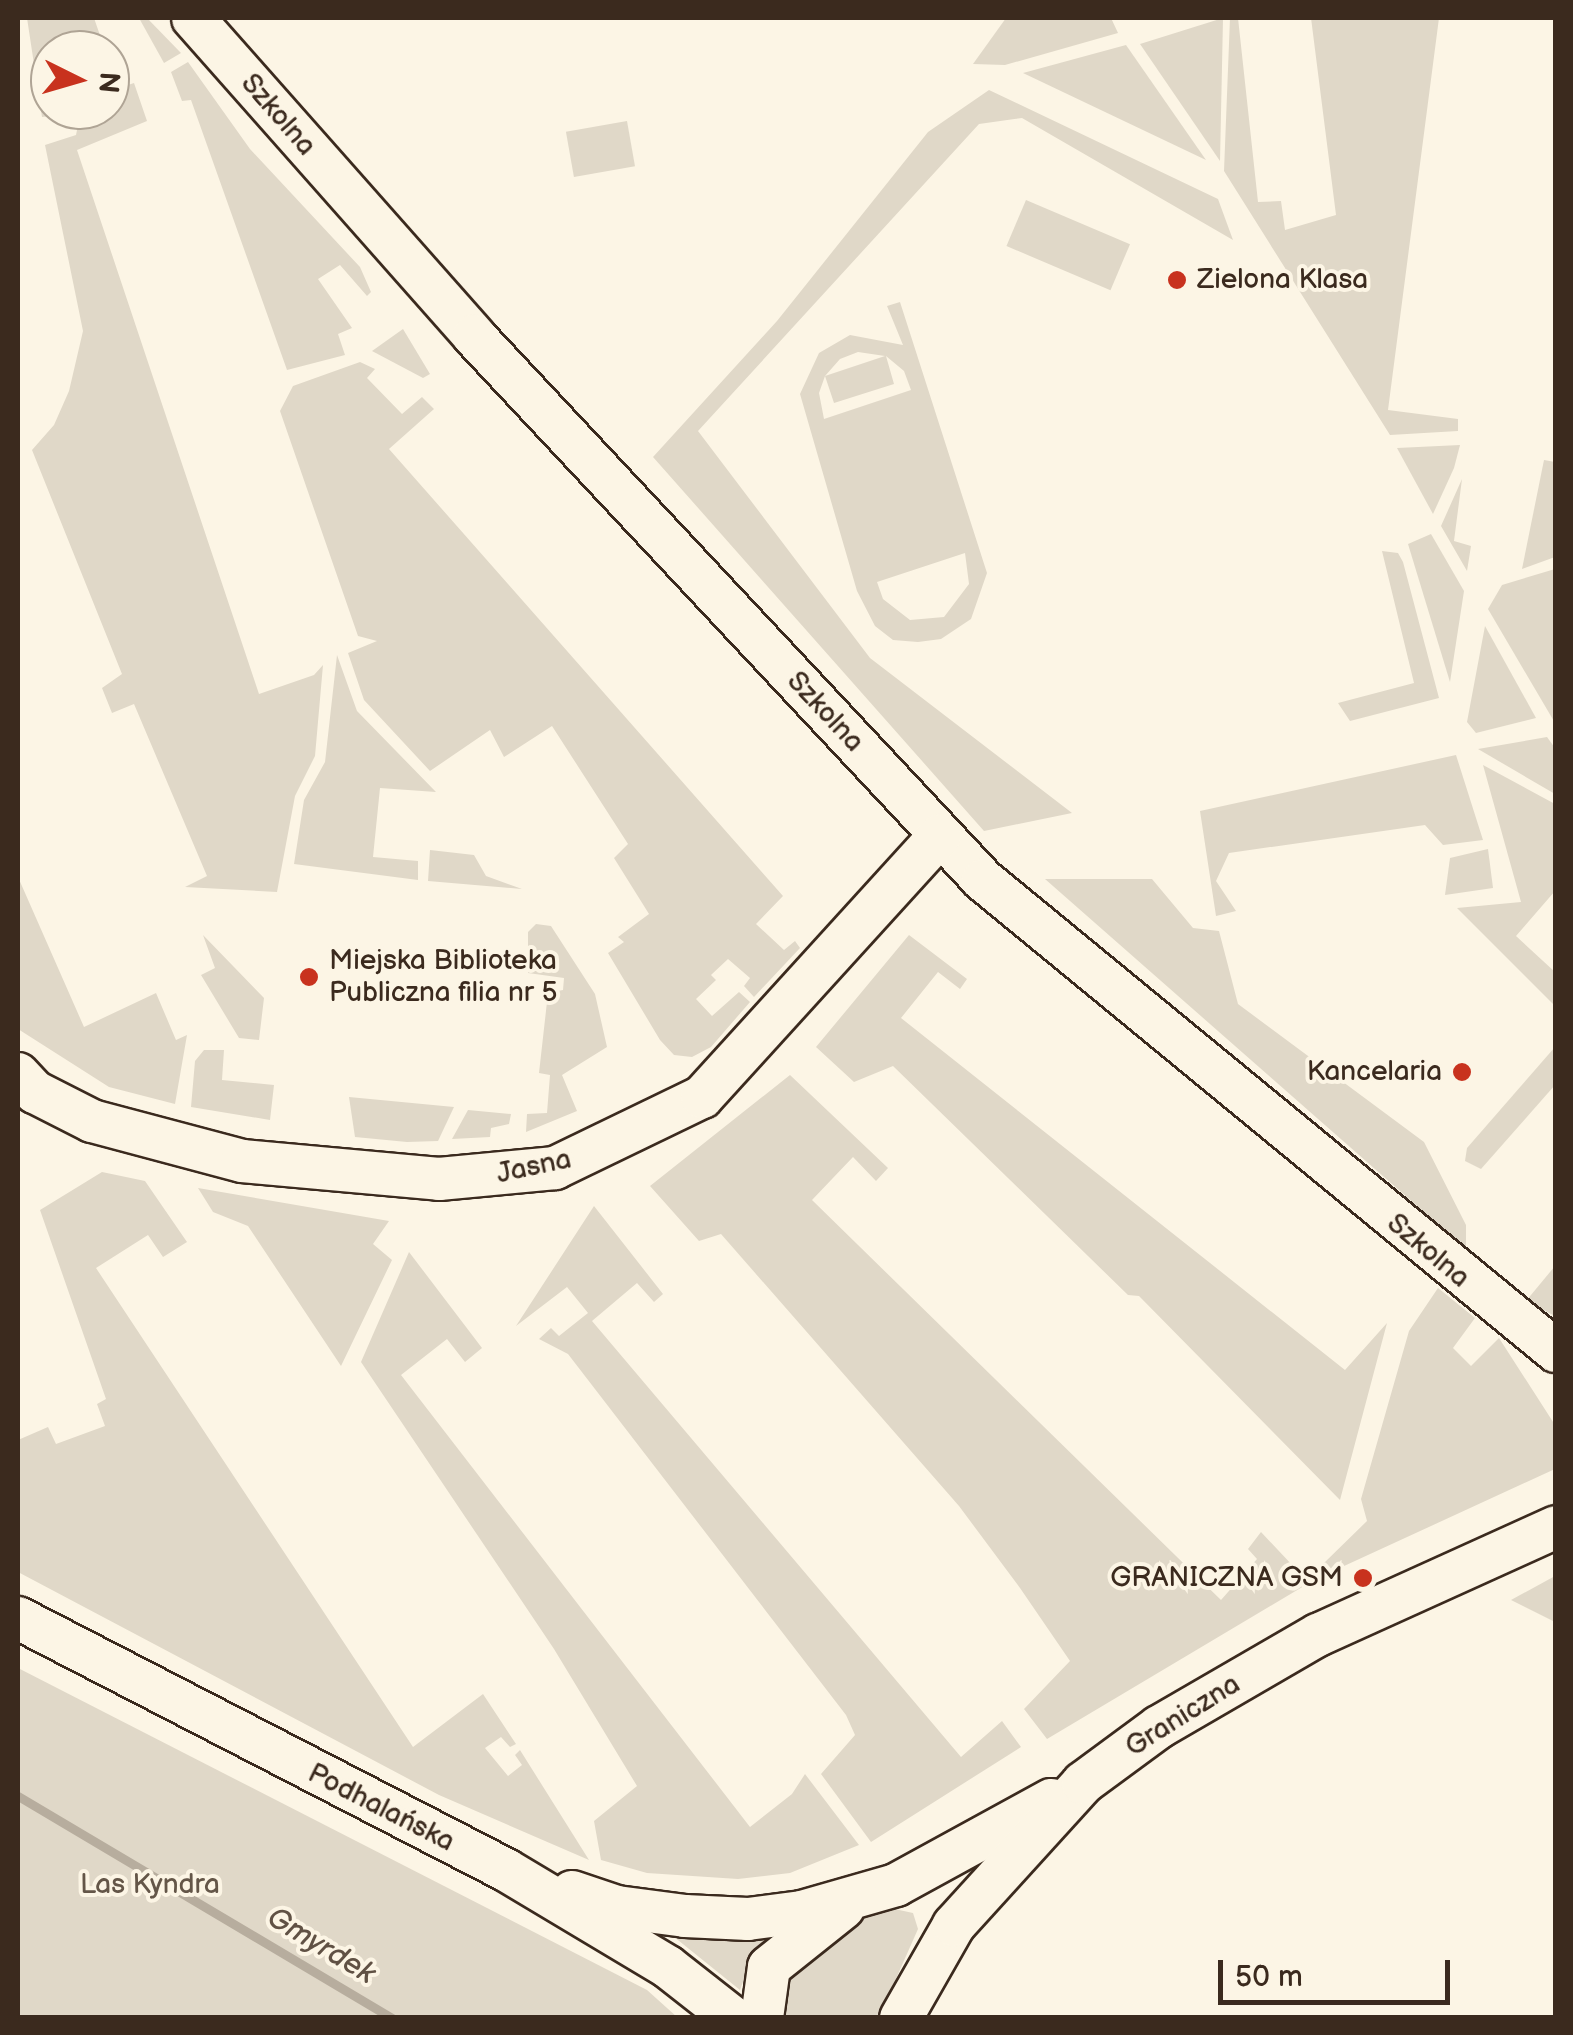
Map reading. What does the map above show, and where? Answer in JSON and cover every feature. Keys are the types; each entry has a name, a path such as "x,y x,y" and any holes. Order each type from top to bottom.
{"street":[{"name":"Szkolna","path":"193,18 474,336 983,880 1541,1343 1556,1369"},
{"name":"Jasna","path":"18,1074 35,1092 92,1122 242,1161 439,1180 556,1168 702,1098 940,834"},
{"name":"Graniczna","path":"908,2012 954,1926 1082,1783 1159,1727 1318,1635 1556,1527"},
{"name":"Podhalańska","path":"18,1618 506,1870 668,1967 733,2018"},
{"path":"762,2018 769,1967 852,1902 919,1872 1082,1783"},
{"path":"506,1870 617,1908 685,1916 748,1919 852,1902"},
{"path":"919,1872 946,1881 954,1895 954,1926"}],"green space":[{"path":"27,18 94,18 98,30 30,30 30,38"},
{"path":"139,18 147,18 181,53 164,63"},
{"path":"1006,18 1111,18 1118,33 1005,65 973,64"},
{"path":"1223,18 1220,161 1140,44"},
{"path":"1230,18 1238,18 1258,202 1281,201 1285,230 1336,215 1311,18 1439,18 1388,410 1458,419 1458,431 1390,435 1224,171"},
{"path":"1126,45 1206,160 1023,73"},
{"path":"188,62 250,149 360,267 371,292 367,296 340,265 318,279 352,328 338,334 345,355 287,370 191,100 182,101 171,72"},
{"path":"134,83 147,121 130,128 130,84"},
{"path":"989,90 1218,199 1233,240 1022,118 979,124 698,431 870,658 1072,813 984,831 653,457 777,321 928,132"},
{"path":"627,121 635,166 574,177 566,132"},
{"path":"77,130 125,130 77,150 259,694 314,675 323,665 315,756 295,796 277,892 185,887 207,876 134,704 112,713 102,688 122,674 32,450 54,425 69,391 83,331 45,145 76,135"},
{"path":"1026,200 1130,244 1110,290 1006,246"},
{"path":"900,302 987,573 971,619 941,639 918,642 893,640 875,626 857,591 800,394 819,353 850,335 903,345 887,306","holes":["858,352 885,356 825,376 840,359","886,356 904,371 911,390 824,419 819,393 825,376 834,403 894,384","965,553 969,584 944,617 910,620 883,599 877,582"]},
{"path":"403,329 430,374 423,378 372,351"},
{"path":"360,362 375,369 367,378 402,414 422,397 434,409 389,449 783,896 756,924 784,950 795,941 800,948 754,997 744,986 750,978 728,959 711,975 716,980 696,999 712,1016 739,992 750,1002 711,1047 692,1057 674,1055 660,1040 608,953 624,942 618,937 649,914 614,858 628,844 552,726 504,757 490,730 430,771 364,700 348,653 377,641 358,636 280,411 293,386"},
{"path":"1460,445 1454,468 1433,514 1397,448"},
{"path":"1544,460 1555,462 1555,557 1522,569"},
{"path":"1462,479 1454,541 1471,546 1467,571 1441,526"},
{"path":"1431,534 1464,591 1450,682 1408,544"},
{"path":"1382,551 1398,553 1403,562 1439,698 1350,721 1338,703 1414,683"},
{"path":"1556,569 1555,723 1488,609 1502,585"},
{"path":"1485,626 1536,718 1476,733 1467,722"},
{"path":"337,655 357,711 436,792 380,788 373,857 418,861 418,880 294,864 304,800 325,762"},
{"path":"1547,737 1555,748 1555,794 1478,749"},
{"path":"1456,755 1483,840 1443,845 1425,825 1229,853 1216,881 1236,911 1216,916 1200,811"},
{"path":"1483,765 1555,804 1555,891 1516,936 1555,972 1555,1006 1457,908 1521,902"},
{"path":"1488,849 1493,888 1445,895 1450,858"},
{"path":"430,850 474,855 486,876 522,889 428,881"},
{"path":"18,877 84,1027 156,993 176,1040 187,1035 175,1104 109,1087 18,1029"},
{"path":"1045,879 1152,879 1193,928 1219,931 1238,1004 1424,1142 1466,1225 1466,1249"},
{"path":"536,924 551,926 595,994 607,1047 562,1075 577,1111 526,1132 527,1114 547,1113 550,1075 539,1073 548,993 563,990 564,978 528,973 528,932"},
{"path":"203,935 264,998 259,1040 239,1038 201,975 215,968"},
{"path":"909,935 967,979 960,989 938,972 901,1018 1345,1370 1387,1323 1340,1500 1139,1296 1128,1295 893,1066 854,1082 816,1047"},
{"path":"1555,1047 1555,1085 1481,1169 1465,1161 1467,1148"},
{"path":"204,1050 224,1050 222,1080 274,1085 270,1120 191,1107 195,1061"},
{"path":"790,1075 888,1168 876,1181 853,1157 812,1200 1221,1600 1257,1559 1248,1549 1261,1532 1309,1583 1047,1739 1024,1709 1070,1661 1020,1588 959,1506 721,1234 699,1241 650,1186"},
{"path":"349,1097 454,1107 438,1141 407,1142 355,1137"},
{"path":"468,1110 511,1114 509,1124 491,1128 490,1137 452,1139"},
{"path":"102,1172 145,1181 187,1242 163,1257 148,1235 96,1268 413,1747 483,1694 516,1744 510,1747 501,1737 485,1748 508,1776 522,1765 515,1755 520,1750 589,1860 439,1795 18,1572 18,1440 48,1427 56,1444 105,1426 97,1404 106,1399 40,1210"},
{"path":"198,1188 389,1221 373,1244 392,1260 341,1366 248,1226 213,1212"},
{"path":"594,1206 663,1294 654,1302 637,1283 592,1321 961,1757 1002,1721 1021,1747 871,1842 821,1774 855,1735 846,1715 568,1354 539,1339 551,1328 559,1336 588,1313 567,1287 516,1326"},
{"path":"409,1252 482,1348 465,1362 447,1339 401,1375 750,1827 792,1794 805,1774 859,1845 790,1873 738,1879 647,1873 601,1860 594,1821 637,1786 554,1649 361,1362"},
{"path":"1555,1266 1555,1316 1526,1301"},
{"path":"1438,1288 1475,1318 1453,1348 1471,1366 1499,1338 1555,1425 1555,1469 1331,1572 1324,1563 1367,1521 1361,1499 1409,1331"},
{"path":"1555,1576 1555,1622 1511,1600"},
{"name":"Las Kyndra","path":"18,1668 647,1990 677,2017 18,2017"},
{"path":"890,1908 913,1913 918,1929 879,2017 777,2017 777,1985 853,1922"},
{"path":"663,1928 779,1928 749,1965 740,1990"}],"waterway":[{"name":"Gmyrdek","path":"18,1796 392,2018"}],"place":[{"name":"Zielona Klasa","path":"1177,280"},
{"name":"Miejska Biblioteka Publiczna filia nr 5","path":"309,977"},
{"name":"Kancelaria","path":"1462,1072"},
{"name":"GRANICZNA GSM","path":"1363,1578"}]}
